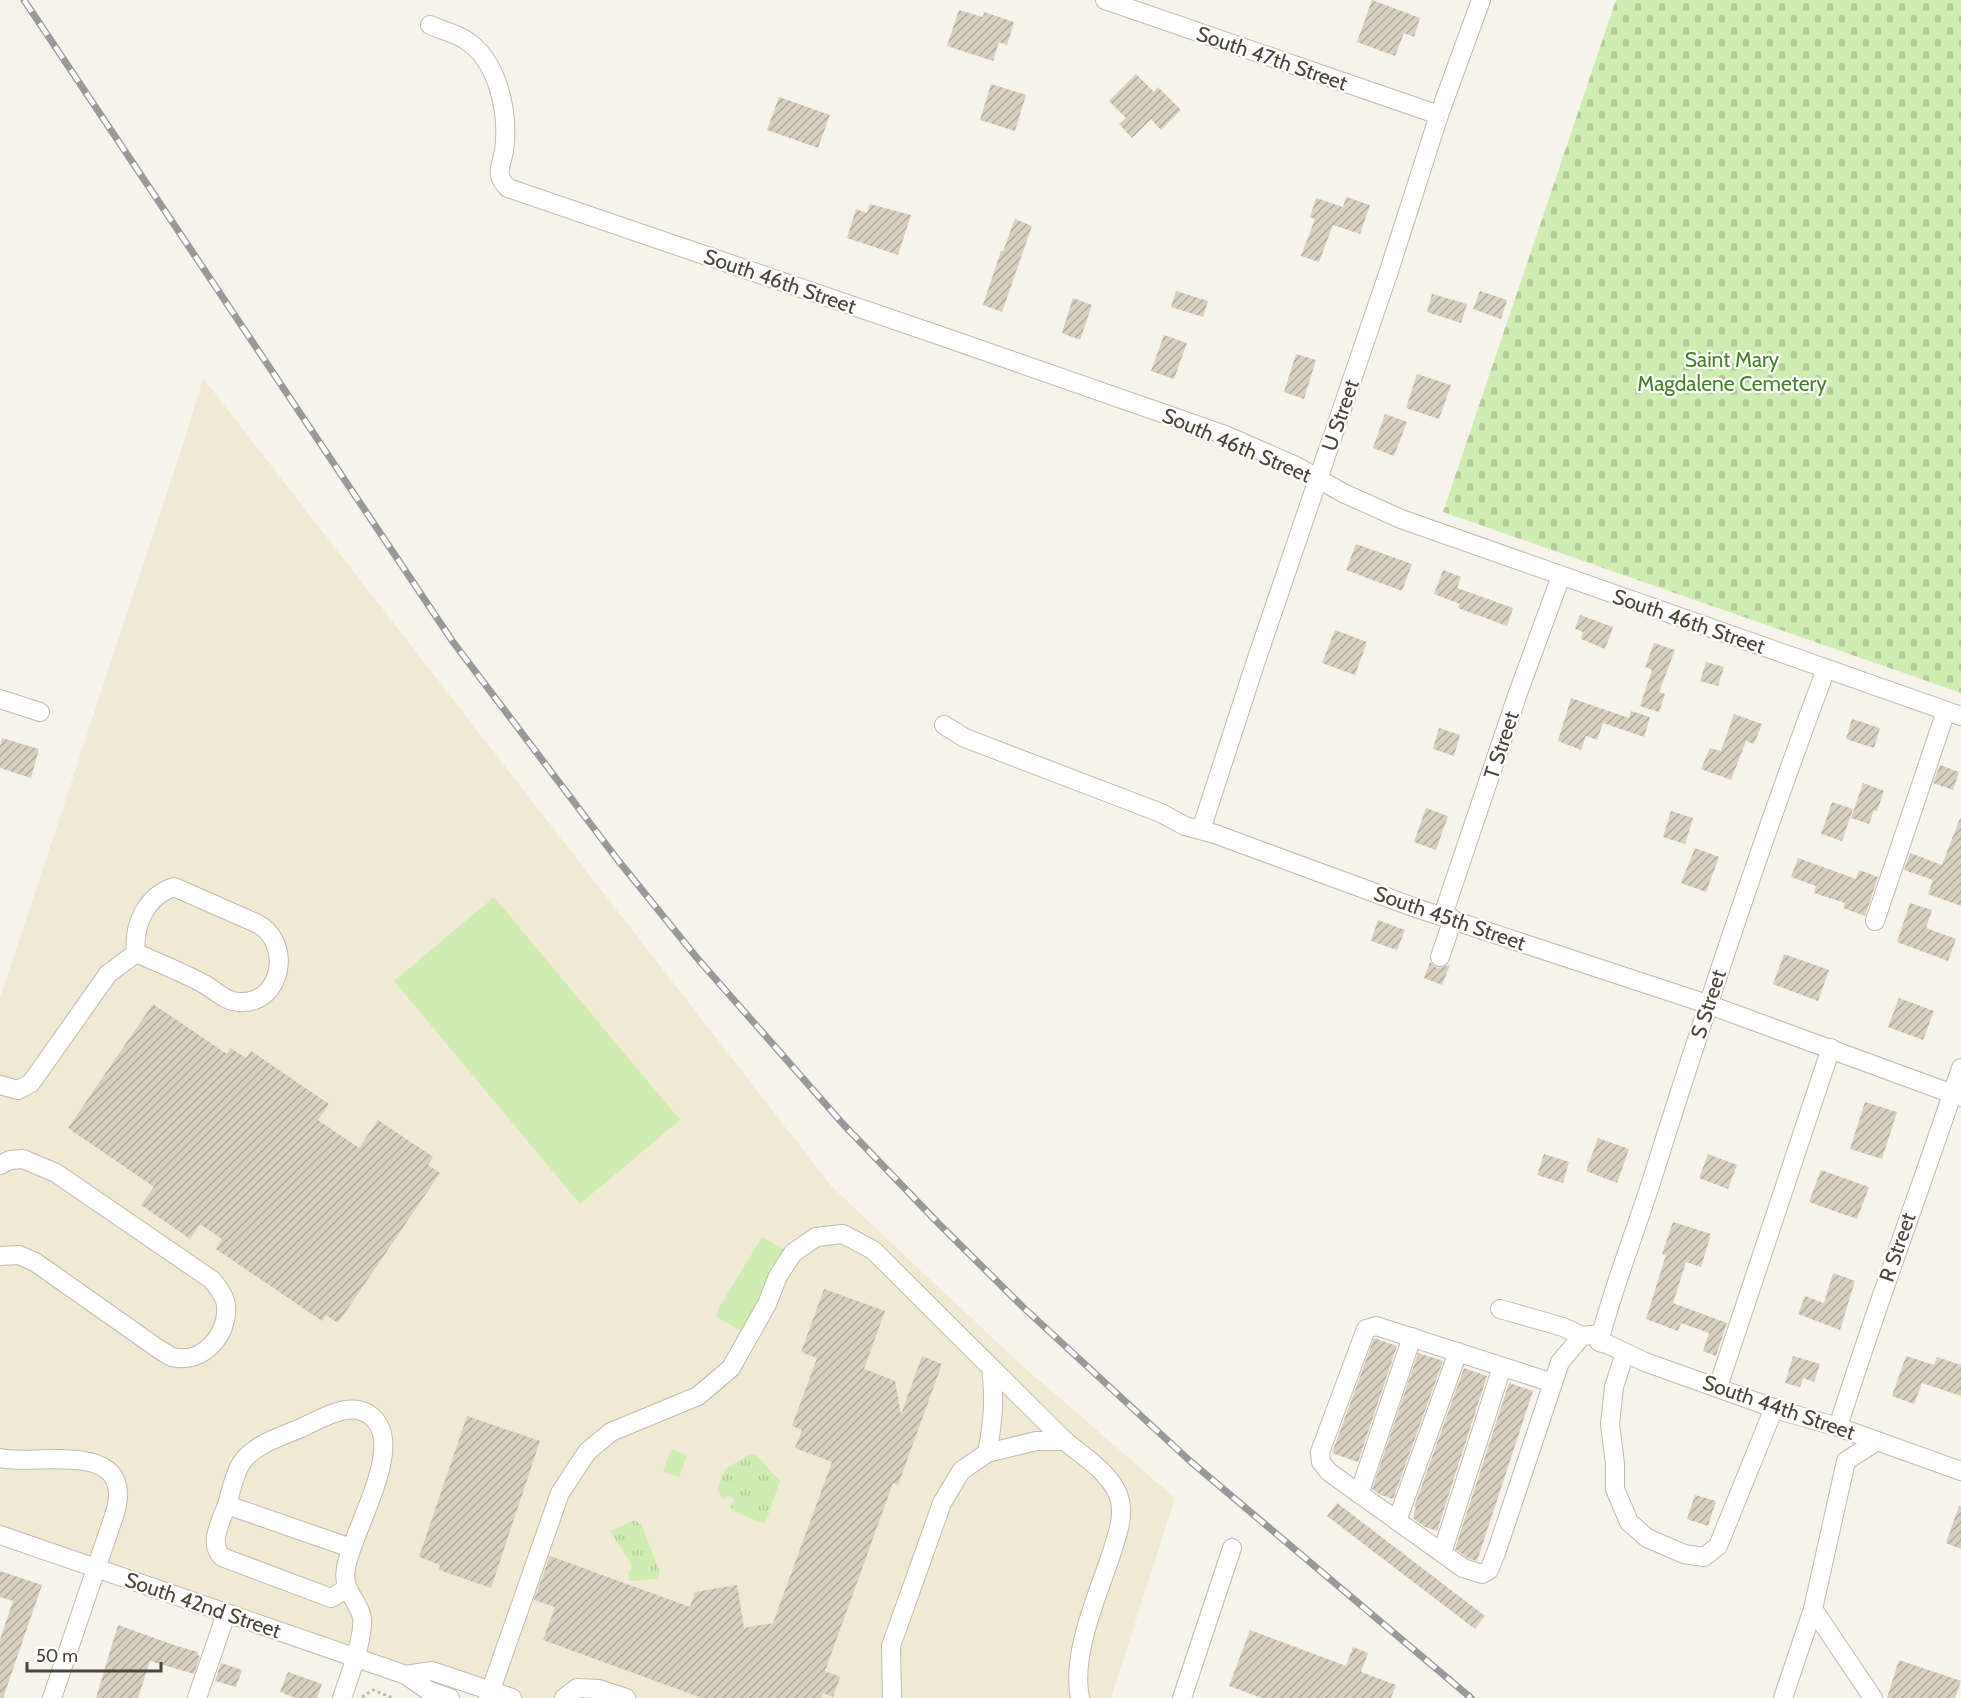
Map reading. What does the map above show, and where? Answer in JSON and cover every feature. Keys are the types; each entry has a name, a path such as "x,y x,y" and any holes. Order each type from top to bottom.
{"street":[{"name":"South 47th Street","path":"1105,0 1439,116"},
{"name":"U Street","path":"1202,830 1252,671 1480,0"},
{"name":"South 46th Street","path":"430,25 466,40 486,60 494,75 501,98 505,135 499,174 500,181 508,188 1214,431 1296,466 1343,493 1401,519 1954,714"},
{"name":"T Street","path":"1440,957 1448,917 1518,693 1561,576"},
{"name":"S Street","path":"1594,1338 1707,1004 1791,762 1826,669"},
{"path":"0,699 40,712"},
{"path":"1875,921 1954,714"},
{"name":"South 45th Street","path":"944,725 965,738 1161,813 1185,826 1202,830 1507,939 1707,1004 1957,1095"},
{"path":"174,887 266,928 278,948 280,959 275,980 270,988 261,997 239,1002 223,997 204,984 136,953 137,930 146,909 153,899 165,890 174,887"},
{"path":"0,1085 18,1090 31,1083 108,974 136,953"},
{"path":"1718,1387 1831,1048"},
{"name":"R Street","path":"1838,1426 1869,1328 1957,1095 1961,1068"},
{"path":"0,1165 10,1160 23,1159 56,1173 212,1281 226,1303 223,1330 217,1340 206,1350 183,1358 172,1356 159,1350 35,1262 19,1255 0,1256"},
{"path":"490,1694 560,1493 587,1452 611,1432 698,1396 731,1368 767,1304 778,1276 793,1253 816,1237 843,1234 873,1250 1065,1441 1109,1479 1120,1501 1121,1525 1091,1615 1080,1659 1080,1698"},
{"name":"South 44th Street","path":"1500,1309 1594,1338 1645,1362 1774,1408 1838,1426 1961,1471"},
{"path":"1553,1383 1376,1326 1366,1329 1320,1452 1321,1462 1329,1472 1463,1568 1482,1574 1489,1570 1496,1553 1553,1383 1560,1362 1594,1338"},
{"path":"1359,1494 1412,1337"},
{"path":"1397,1521 1458,1352"},
{"path":"1625,1353 1614,1387 1610,1424 1615,1464 1615,1488 1629,1522 1647,1538 1684,1554 1704,1557 1718,1546 1774,1408"},
{"path":"1442,1553 1502,1367"},
{"path":"987,1453 995,1396 992,1368"},
{"path":"342,1698 363,1630 362,1616 346,1589 345,1570 351,1548 380,1474 384,1454 380,1427 370,1414 352,1409 336,1412 267,1443 242,1462 216,1534 215,1545 222,1557 331,1598 346,1589"},
{"path":"892,1698 891,1646 942,1503 962,1471 987,1453 1036,1441 1065,1441"},
{"path":"1783,1698 1814,1609 1846,1461 1877,1441"},
{"path":"0,1458 83,1460 96,1463 116,1480 119,1494 114,1516 52,1698"},
{"path":"226,1505 351,1548"},
{"name":"South 42nd Street","path":"0,1535 406,1675 426,1690 450,1698"},
{"path":"1185,1697 1232,1548"},
{"path":"1814,1609 1873,1698"},
{"path":"197,1698 226,1614"},
{"name":"South 42nd Street","path":"406,1675 432,1671 490,1694 512,1698"},
{"path":"564,1698 578,1688 599,1689 626,1698"}],"path":[{"path":"360,1698 373,1690 393,1698"}],"shaded area":[{"path":"203,378 832,1187 1017,1361 1175,1498 1111,1698 488,1698 0,1528 0,998"}],"green space":[{"name":"Saint Mary Magdalene Cemetery","path":"1616,0 1961,0 1961,693 1443,512"},
{"path":"494,897 680,1120 580,1204 394,981"},
{"path":"762,1237 786,1251 746,1333 716,1317 720,1306"},
{"path":"671,1449 687,1455 679,1477 663,1472"},
{"path":"750,1454 757,1456 780,1481 765,1524 733,1511 730,1507 734,1499 727,1495 724,1500 717,1490 725,1469"},
{"path":"635,1520 642,1526 659,1570 656,1579 630,1581 628,1572 631,1570 630,1562 610,1531"}],"building":[{"path":"1372,0 1420,18 1414,37 1404,33 1395,56 1357,42"},
{"path":"959,10 983,17 984,12 1014,22 1007,45 999,42 993,61 947,46"},
{"path":"1136,74 1154,92 1158,87 1181,110 1161,130 1151,119 1132,138 1119,124 1126,118 1109,101"},
{"path":"991,84 1026,95 1015,131 980,120"},
{"path":"779,97 830,115 818,148 767,130"},
{"path":"1346,197 1370,205 1360,234 1333,225 1319,262 1301,256 1315,219 1310,217 1316,198 1343,207"},
{"path":"870,204 911,215 898,255 847,238 856,209 867,213"},
{"path":"1015,219 1032,226 1002,312 983,305 1001,251 1003,251"},
{"path":"1176,291 1208,301 1203,317 1171,307"},
{"path":"1480,291 1507,300 1501,319 1473,309"},
{"path":"1432,294 1467,304 1461,323 1427,312"},
{"path":"1073,298 1092,305 1080,340 1062,333"},
{"path":"1164,335 1187,343 1174,379 1151,371"},
{"path":"1296,354 1316,360 1304,399 1284,392"},
{"path":"1417,374 1451,385 1439,419 1406,408"},
{"path":"1385,414 1407,422 1394,456 1373,448"},
{"path":"1356,544 1412,564 1402,591 1346,570"},
{"path":"1443,570 1461,577 1457,588 1513,608 1507,626 1458,608 1460,604 1434,594"},
{"path":"1580,615 1613,627 1605,649 1581,639 1583,632 1575,629"},
{"path":"1335,630 1367,642 1355,675 1322,663"},
{"path":"1654,643 1675,650 1659,692 1665,694 1659,712 1640,706 1652,670 1645,667"},
{"path":"1706,662 1724,667 1718,686 1700,681"},
{"path":"1571,698 1629,718 1631,711 1650,717 1644,737 1603,723 1597,740 1586,736 1581,750 1558,741"},
{"path":"1734,714 1762,724 1754,744 1746,741 1731,780 1701,769 1710,748 1721,751"},
{"path":"1852,719 1880,728 1874,748 1846,739"},
{"path":"1439,728 1460,735 1454,756 1433,749"},
{"path":"2,738 39,749 31,778 0,768"},
{"path":"1940,765 1959,772 1953,790 1933,783"},
{"path":"1863,783 1884,791 1877,811 1874,810 1869,824 1851,818"},
{"path":"1832,802 1853,809 1842,841 1821,834"},
{"path":"1426,808 1448,816 1436,850 1414,842"},
{"path":"1671,811 1693,818 1685,844 1663,837"},
{"path":"1960,818 1961,906 1928,894 1933,880 1904,870 1910,853 1942,865"},
{"path":"1695,848 1719,857 1706,892 1681,883"},
{"path":"1798,858 1856,879 1859,870 1878,877 1865,916 1843,908 1845,903 1814,893 1816,886 1791,877"},
{"path":"1910,903 1932,910 1926,928 1956,939 1948,961 1897,942"},
{"path":"1378,920 1405,930 1397,950 1371,941"},
{"path":"1784,954 1829,970 1818,1001 1773,984"},
{"path":"1430,962 1437,968 1450,965 1442,985 1424,978"},
{"path":"1899,998 1934,1011 1923,1040 1888,1027"},
{"path":"153,1004 227,1054 231,1048 246,1058 251,1051 329,1104 318,1120 359,1148 378,1120 433,1157 428,1165 440,1173 338,1323 326,1315 322,1321 216,1249 222,1239 200,1224 190,1239 141,1205 154,1187 68,1128"},
{"path":"1865,1102 1897,1112 1882,1159 1850,1149"},
{"path":"1598,1138 1629,1149 1617,1183 1586,1171"},
{"path":"1544,1154 1569,1162 1563,1183 1537,1175"},
{"path":"1708,1154 1737,1165 1728,1189 1699,1178"},
{"path":"1821,1170 1869,1187 1857,1219 1809,1202"},
{"path":"1673,1222 1711,1234 1701,1267 1686,1262 1673,1303 1727,1323 1716,1356 1703,1351 1709,1333 1681,1323 1678,1331 1646,1319 1666,1255 1662,1254"},
{"path":"1833,1273 1855,1281 1840,1330 1798,1314 1805,1296 1824,1303"},
{"path":"824,1289 885,1311 864,1369 895,1381 901,1415 922,1356 942,1364 898,1485 893,1483 825,1671 840,1677 833,1697 823,1693 821,1698 702,1698 543,1640 555,1607 534,1600 550,1556 690,1607 695,1592 737,1585 744,1628 773,1623 832,1462 795,1448 802,1430 792,1426 817,1358 801,1352"},
{"path":"1374,1338 1397,1346 1358,1462 1332,1453"},
{"path":"1418,1353 1443,1361 1393,1499 1372,1489"},
{"path":"1793,1356 1820,1364 1814,1382 1803,1378 1800,1387 1785,1383"},
{"path":"1906,1356 1934,1365 1937,1357 1961,1365 1961,1396 1922,1383 1914,1404 1892,1396"},
{"path":"1464,1368 1487,1376 1437,1531 1425,1527 1413,1518 1416,1507 1414,1507"},
{"path":"1509,1383 1533,1391 1477,1561 1455,1549"},
{"path":"467,1416 540,1441 491,1588 439,1570 440,1565 419,1557"},
{"path":"1695,1495 1716,1501 1708,1526 1687,1519"},
{"path":"1337,1503 1485,1616 1475,1629 1327,1516"},
{"path":"1959,1506 1961,1506 1961,1549 1946,1543"},
{"path":"0,1571 42,1585 3,1698 0,1698 0,1640 13,1601 0,1597"},
{"path":"118,1625 198,1652 197,1655 200,1656 194,1674 150,1661 138,1698 96,1698"},
{"path":"1250,1630 1346,1666 1353,1647 1368,1653 1361,1672 1396,1685 1391,1698 1262,1698 1229,1686"},
{"path":"1899,1660 1961,1681 1955,1698 1887,1698"},
{"path":"221,1663 242,1670 236,1687 215,1681"},
{"path":"288,1672 322,1684 317,1698 296,1698 280,1692"}],"railway":[{"path":"24,0 453,642 617,859 697,958 843,1124 1025,1309 1190,1461 1471,1698"}]}
